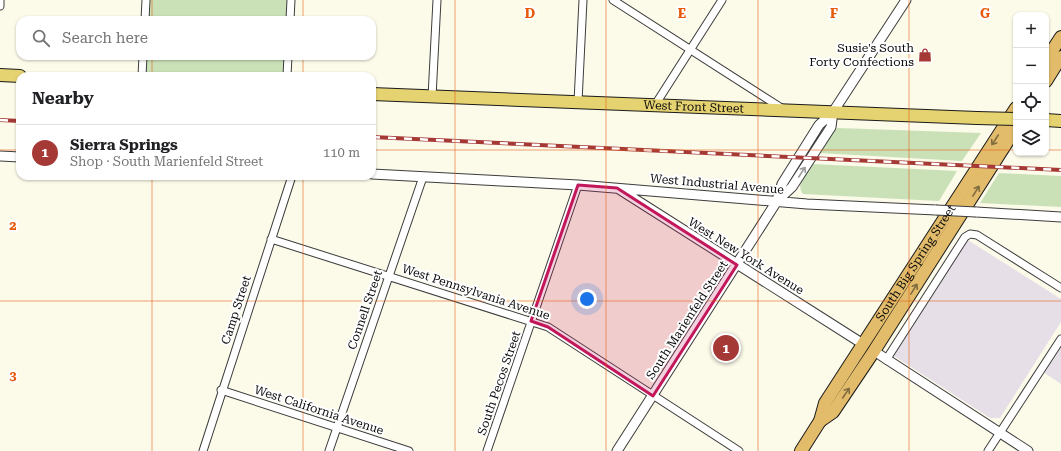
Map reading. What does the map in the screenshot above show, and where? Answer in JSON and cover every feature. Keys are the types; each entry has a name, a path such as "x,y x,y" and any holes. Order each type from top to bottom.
{"highway":[{"path":"1049,55 1061,37"},
{"path":"1049,76 1061,57"},
{"name":"South Big Spring Street","path":"801,451 820,421 825,403 1013,113"},
{"name":"South Big Spring Street","path":"820,421 833,412 874,351 1013,133"}],"main road":[{"path":"0,75 16,76"},
{"name":"West Front Street","path":"376,94 1013,119"}],"street":[{"path":"0,0 0,6"},
{"path":"145,16 146,0"},
{"path":"290,16 291,0"},
{"path":"432,97 437,0"},
{"path":"578,102 583,0"},
{"path":"613,0 785,110"},
{"path":"655,105 722,0"},
{"name":"South Marienfeld Street","path":"617,451 777,202 782,184 819,125 834,112 903,1"},
{"path":"142,72 144,60"},
{"path":"287,72 288,60"},
{"path":"0,156 16,157"},
{"name":"West Industrial Avenue","path":"376,174 578,185 777,202 1061,217"},
{"name":"Connell Street","path":"329,451 423,177"},
{"name":"Camp Street","path":"202,451 291,180"},
{"name":"South Pecos Street","path":"487,451 578,185"},
{"name":"West New York Avenue","path":"617,188 863,344"},
{"path":"886,360 965,237 970,234 977,235 1061,288"},
{"name":"West Pennsylvania Avenue","path":"271,239 389,275 548,327 739,451"},
{"path":"988,451 1061,339"},
{"path":"874,351 1028,451"},
{"name":"West California Avenue","path":"221,390 409,451"}],"highlighted area":[{"path":"578,185 617,188 737,265 653,396 548,327 531,321"}],"shaded area":[{"path":"968,240 1061,299 1061,322 1000,418 990,418 894,356"},
{"path":"1061,337 1061,384 1040,370"}],"green space":[{"path":"146,0 291,0 290,16 145,16"},
{"path":"144,60 288,60 287,72 143,72"},
{"path":"838,128 981,133 962,161 819,153 834,130"},
{"path":"812,164 957,171 939,201 803,194 800,186 801,182"},
{"path":"999,173 1061,176 1061,207 980,203"}],"railway":[{"path":"0,120 16,121"},
{"path":"376,137 1061,170"}],"place":[{"name":"Susie's South Forty Confections","path":"925,55"},
{"name":"Sierra Springs","path":"726,348"}]}
